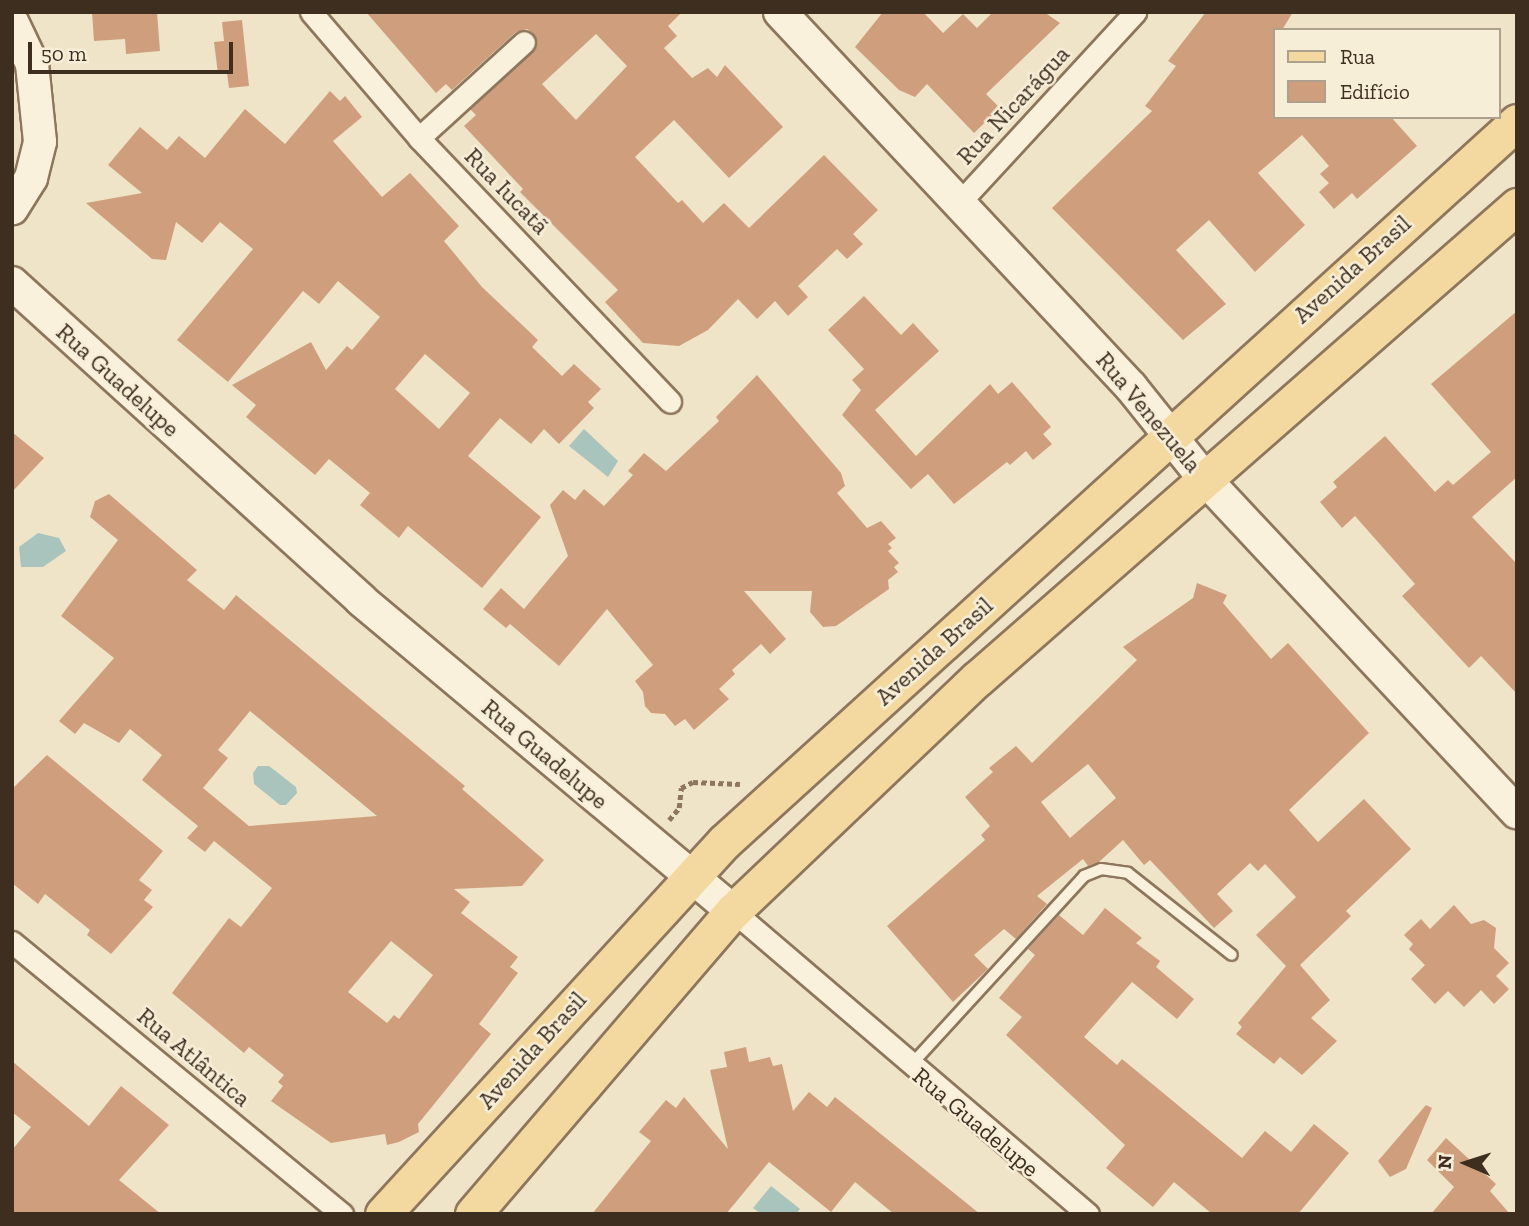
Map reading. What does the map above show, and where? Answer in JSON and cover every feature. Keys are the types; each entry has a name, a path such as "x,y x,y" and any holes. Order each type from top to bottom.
{"main road":[{"name":"Avenida Brasil","path":"383,1214 690,875 764,804 1517,122"},
{"name":"Avenida Brasil","path":"473,1214 733,911 976,679 1517,206"}],"street":[{"name":"Rua Iucatã","path":"311,12 419,138 670,402"},
{"name":"Rua Venezuela","path":"780,12 1131,387 1204,478 1517,813"},
{"name":"Rua Nicarágua","path":"959,203 1135,12"},
{"path":"12,22 32,64 40,142 31,178 12,208"},
{"path":"419,138 524,42"},
{"name":"Rua Guadelupe","path":"12,283 361,600 733,911 910,1066 1088,1214"},
{"name":"Rua Atlântica","path":"12,942 342,1214"}],"lane":[{"path":"910,1066 1084,876 1101,869 1128,873 1232,955"}],"path":[{"path":"650,842 679,808 681,789 693,782 749,785 764,804"}],"water":[{"path":"584,429 618,461 608,477 569,446"},
{"path":"38,533 59,538 66,551 43,567 21,567 19,547"},
{"path":"258,766 269,766 296,787 297,793 286,805 280,805 254,784 253,773"},
{"path":"771,1186 800,1209 796,1214 761,1214 753,1208"}],"building":[{"path":"92,12 157,12 160,51 126,54 125,39 94,41"},
{"path":"366,12 682,12 668,26 677,36 664,48 692,78 708,68 717,77 725,65 783,127 729,178 674,120 635,157 678,203 682,200 703,223 724,203 749,228 824,155 878,210 853,234 863,244 847,259 837,249 798,286 808,297 788,316 775,301 757,319 738,299 708,330 679,346 643,343 605,302 618,290 520,192 523,189 464,126 476,115 470,109 533,51 534,34 527,29 516,32 452,90 446,84 436,93","holes":["596,34 627,66 576,120 542,84"]},
{"path":"883,12 923,12 943,33 963,14 977,28 993,12 1044,12 1060,23 986,94 1000,108 974,133 927,84 915,97 899,90 855,47"},
{"path":"1206,12 1293,12 1283,28 1274,28 1274,119 1393,119 1417,146 1357,199 1352,193 1334,209 1319,192 1329,183 1320,174 1329,166 1302,135 1258,173 1305,225 1255,272 1209,220 1176,250 1226,304 1183,340 1052,208 1152,111 1145,106 1176,66 1168,61"},
{"path":"242,20 249,86 229,88 227,73 218,74 214,42 224,41 222,22"},
{"path":"330,91 340,101 345,96 362,117 333,141 382,197 410,173 459,226 444,241 482,287 538,340 532,347 562,376 574,364 601,389 588,402 594,408 559,444 544,429 531,444 500,418 468,456 541,517 482,588 408,526 399,538 360,505 370,493 329,459 315,475 246,417 256,405 232,385 311,342 326,370 347,346 352,350 380,317 338,281 319,304 303,291 228,382 177,340 253,249 220,222 202,243 176,222 166,260 152,259 86,203 142,193 108,165 140,127 167,150 179,136 205,158 245,109 285,144","holes":["425,354 470,393 439,429 395,389"]},
{"path":"864,296 901,335 913,323 939,351 875,410 916,456 990,384 998,394 1012,382 1051,427 1043,434 1052,444 1033,460 1026,451 1010,465 1007,462 954,504 928,474 911,489 842,415 861,390 852,380 864,369 828,330"},
{"path":"1517,311 1517,477 1472,517 1517,564 1517,694 1481,656 1469,668 1402,596 1415,584 1355,516 1342,528 1320,502 1337,487 1333,482 1385,436 1435,492 1448,480 1453,485 1491,452 1431,384"},
{"path":"757,375 841,473 845,486 837,493 867,528 881,521 896,538 888,544 892,548 888,551 899,563 894,567 898,572 888,580 889,589 836,626 823,627 810,612 812,591 744,591 786,639 770,654 761,644 732,670 735,674 719,689 729,699 694,730 685,719 675,726 665,714 651,713 645,706 643,692 635,681 653,665 607,609 559,666 510,624 506,628 483,609 501,588 524,609 568,556 550,505 563,490 575,500 584,489 604,506 633,475 628,471 644,453 666,471 719,421 716,417"},
{"path":"12,432 44,458 12,492"},
{"path":"109,494 197,570 187,580 224,610 236,595 465,786 462,789 544,860 522,886 454,889 470,902 461,913 518,957 510,967 518,973 479,1024 491,1034 418,1124 419,1132 399,1142 387,1145 385,1134 331,1143 271,1101 283,1086 278,1082 284,1075 249,1047 244,1053 172,993 229,918 241,927 272,888 214,841 205,852 187,838 198,826 142,780 162,755 130,729 119,743 84,723 75,734 59,721 114,658 61,616 118,540 90,517 95,501","holes":["250,711 377,816 249,826 203,788 228,758 218,750","391,941 433,975 399,1019 394,1015 387,1023 348,992"]},
{"path":"1197,583 1227,595 1223,603 1271,659 1288,643 1369,733 1289,810 1318,842 1364,799 1411,849 1346,911 1351,916 1300,965 1330,1000 1311,1018 1337,1041 1302,1075 1280,1057 1274,1064 1236,1034 1242,1027 1238,1023 1286,966 1256,935 1296,897 1265,864 1258,871 1250,863 1217,894 1233,911 1214,928 1150,860 1144,865 1123,840 1099,862 1088,866 1083,859 1037,896 1047,904 1016,939 1004,929 974,955 988,969 953,1002 887,926 985,840 981,835 990,826 965,797 993,772 989,768 1016,746 1032,763 1137,660 1123,647 1193,598","holes":["1088,764 1116,798 1070,838 1041,802"]},
{"path":"47,755 163,851 139,880 152,890 144,900 153,907 111,954 87,935 90,930 45,894 38,904 12,883 12,789"},
{"path":"1454,905 1471,924 1484,920 1496,928 1494,948 1509,963 1496,976 1509,989 1494,1004 1481,990 1464,1007 1448,991 1435,1004 1411,979 1425,965 1409,949 1413,944 1404,935 1421,919 1430,929"},
{"path":"1105,908 1142,938 1136,943 1160,961 1156,967 1194,999 1177,1019 1132,982 1084,1037 1117,1065 1122,1059 1242,1158 1265,1131 1291,1152 1314,1124 1349,1153 1298,1214 1212,1214 1174,1182 1153,1207 1106,1168 1125,1145 1006,1035 1022,1017 999,998 1035,955 1028,949 1059,915 1083,935"},
{"path":"746,1047 749,1062 770,1057 773,1066 782,1064 793,1111 809,1092 827,1107 835,1097 980,1214 894,1214 855,1182 831,1212 769,1162 726,1214 592,1214 651,1141 639,1132 666,1100 676,1108 684,1097 728,1149 710,1070 727,1067 724,1052"},
{"path":"12,1061 89,1126 121,1086 169,1125 119,1180 161,1214 12,1214 12,1150 31,1127 12,1112"},
{"path":"1426,1105 1432,1108 1406,1169 1390,1177 1378,1161"},
{"path":"1446,1138 1496,1184 1490,1191 1510,1214 1431,1214 1454,1187 1427,1160"}]}
